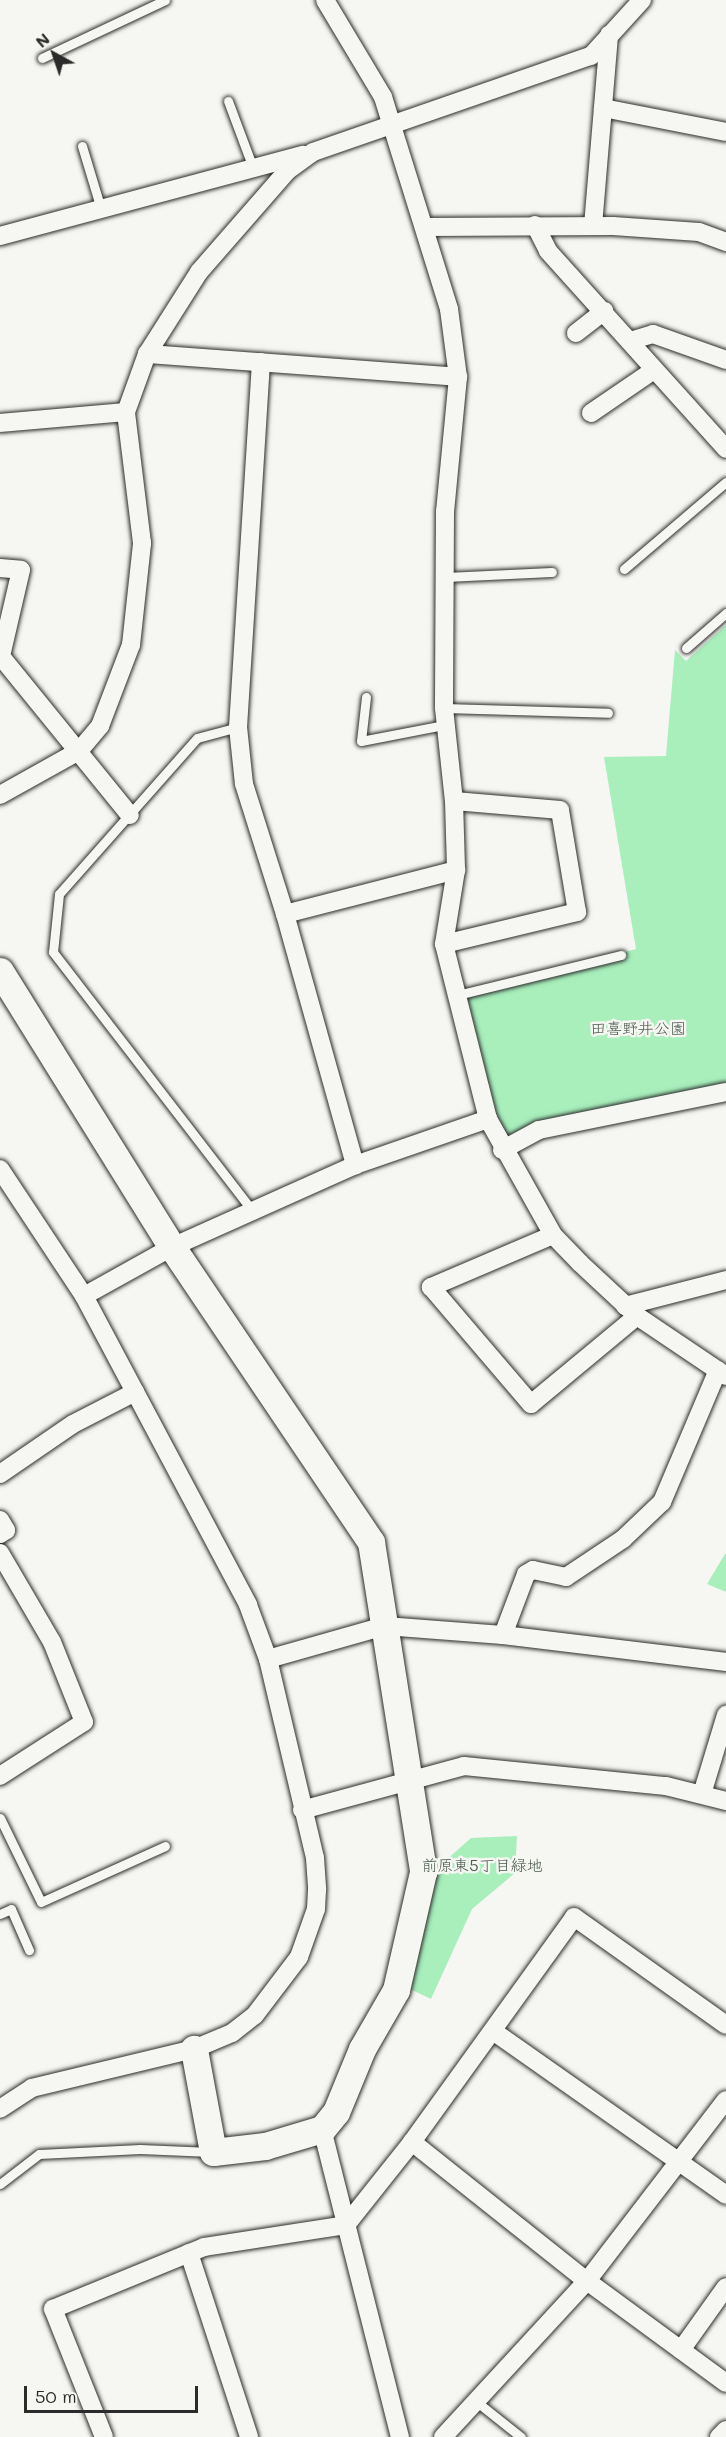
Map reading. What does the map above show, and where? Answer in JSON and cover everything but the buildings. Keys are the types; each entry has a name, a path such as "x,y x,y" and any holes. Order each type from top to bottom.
{"street":[{"path":"325,0 382,97 426,227 449,309 458,377 445,511 444,716 454,801 456,870 444,944 488,1119 502,1150 553,1234 631,1311 722,1373 662,1502 623,1539 566,1577 533,1570 526,1574 503,1635"},
{"path":"0,236 313,152 591,56 642,0"},
{"path":"593,226 609,34"},
{"path":"603,108 726,132"},
{"path":"0,795 79,751 100,726 131,645 142,543 126,412 147,354 199,272 287,171 313,152"},
{"path":"535,225 548,250 726,449"},
{"path":"426,227 593,226 699,232 726,242"},
{"path":"576,333 604,311"},
{"path":"630,341 653,334 726,360"},
{"path":"147,354 458,377"},
{"path":"261,362 238,727 244,784 285,914 355,1165"},
{"path":"591,413 654,370"},
{"path":"0,423 126,412"},
{"path":"0,568 21,570 1,660 130,815"},
{"path":"444,944 577,912 560,810 454,801"},
{"path":"285,914 456,870"},
{"path":"0,971 172,1247 371,1542 411,1780 423,1872 396,1990 362,2049 336,2112 322,2129 265,2145 213,2152 194,2049"},
{"path":"502,1150 539,1130 726,1094"},
{"path":"84,1296 172,1247 252,1210 355,1165 488,1119"},
{"path":"0,1169 84,1296 248,1605 268,1659 315,1858 317,1890 316,1909 299,1957 255,2015 232,2033 194,2049 32,2088 0,2109"},
{"path":"553,1234 431,1287 531,1404 631,1311 726,1280"},
{"path":"0,1474 73,1424 135,1392"},
{"path":"0,1520 6,1530 0,1534"},
{"path":"0,1553 52,1642 84,1722 0,1776"},
{"path":"268,1659 385,1626 503,1635 726,1662"},
{"path":"702,1794 726,1715"},
{"path":"302,1810 464,1766 666,1786 726,1801"},
{"path":"104,2437 53,2309 204,2247 346,2224 412,2142 574,1917 726,2025"},
{"path":"492,2031 726,2195"},
{"path":"443,2437 587,2281 726,2100"},
{"path":"322,2129 400,2437"},
{"path":"412,2142 587,2281 726,2383"},
{"path":"189,2253 249,2437"},
{"path":"681,2350 726,2287"},
{"path":"719,2437 726,2430"}],"lane":[{"path":"42,58 165,0"},
{"path":"228,101 253,168"},
{"path":"82,146 101,209"},
{"path":"624,569 726,482"},
{"path":"445,577 552,572"},
{"path":"686,648 726,613"},
{"path":"366,698 361,741 444,716 608,713"},
{"path":"238,727 197,738 59,894 53,952 252,1210"},
{"path":"457,995 621,955"},
{"path":"0,1818 41,1902 165,1846"},
{"path":"0,1914 11,1909 29,1950"},
{"path":"0,2184 39,2154 140,2149 213,2152"},
{"path":"477,2402 521,2437"}],"green space":[{"name":"田喜野井公園","path":"726,625 726,1086 497,1138 457,995 636,949 604,757 666,756 675,650 686,661"},
{"path":"726,1554 726,1592 707,1584"},
{"name":"前原東5丁目緑地","path":"517,1836 515,1873 472,1909 431,1999 408,1988 436,1869 471,1838"}]}
